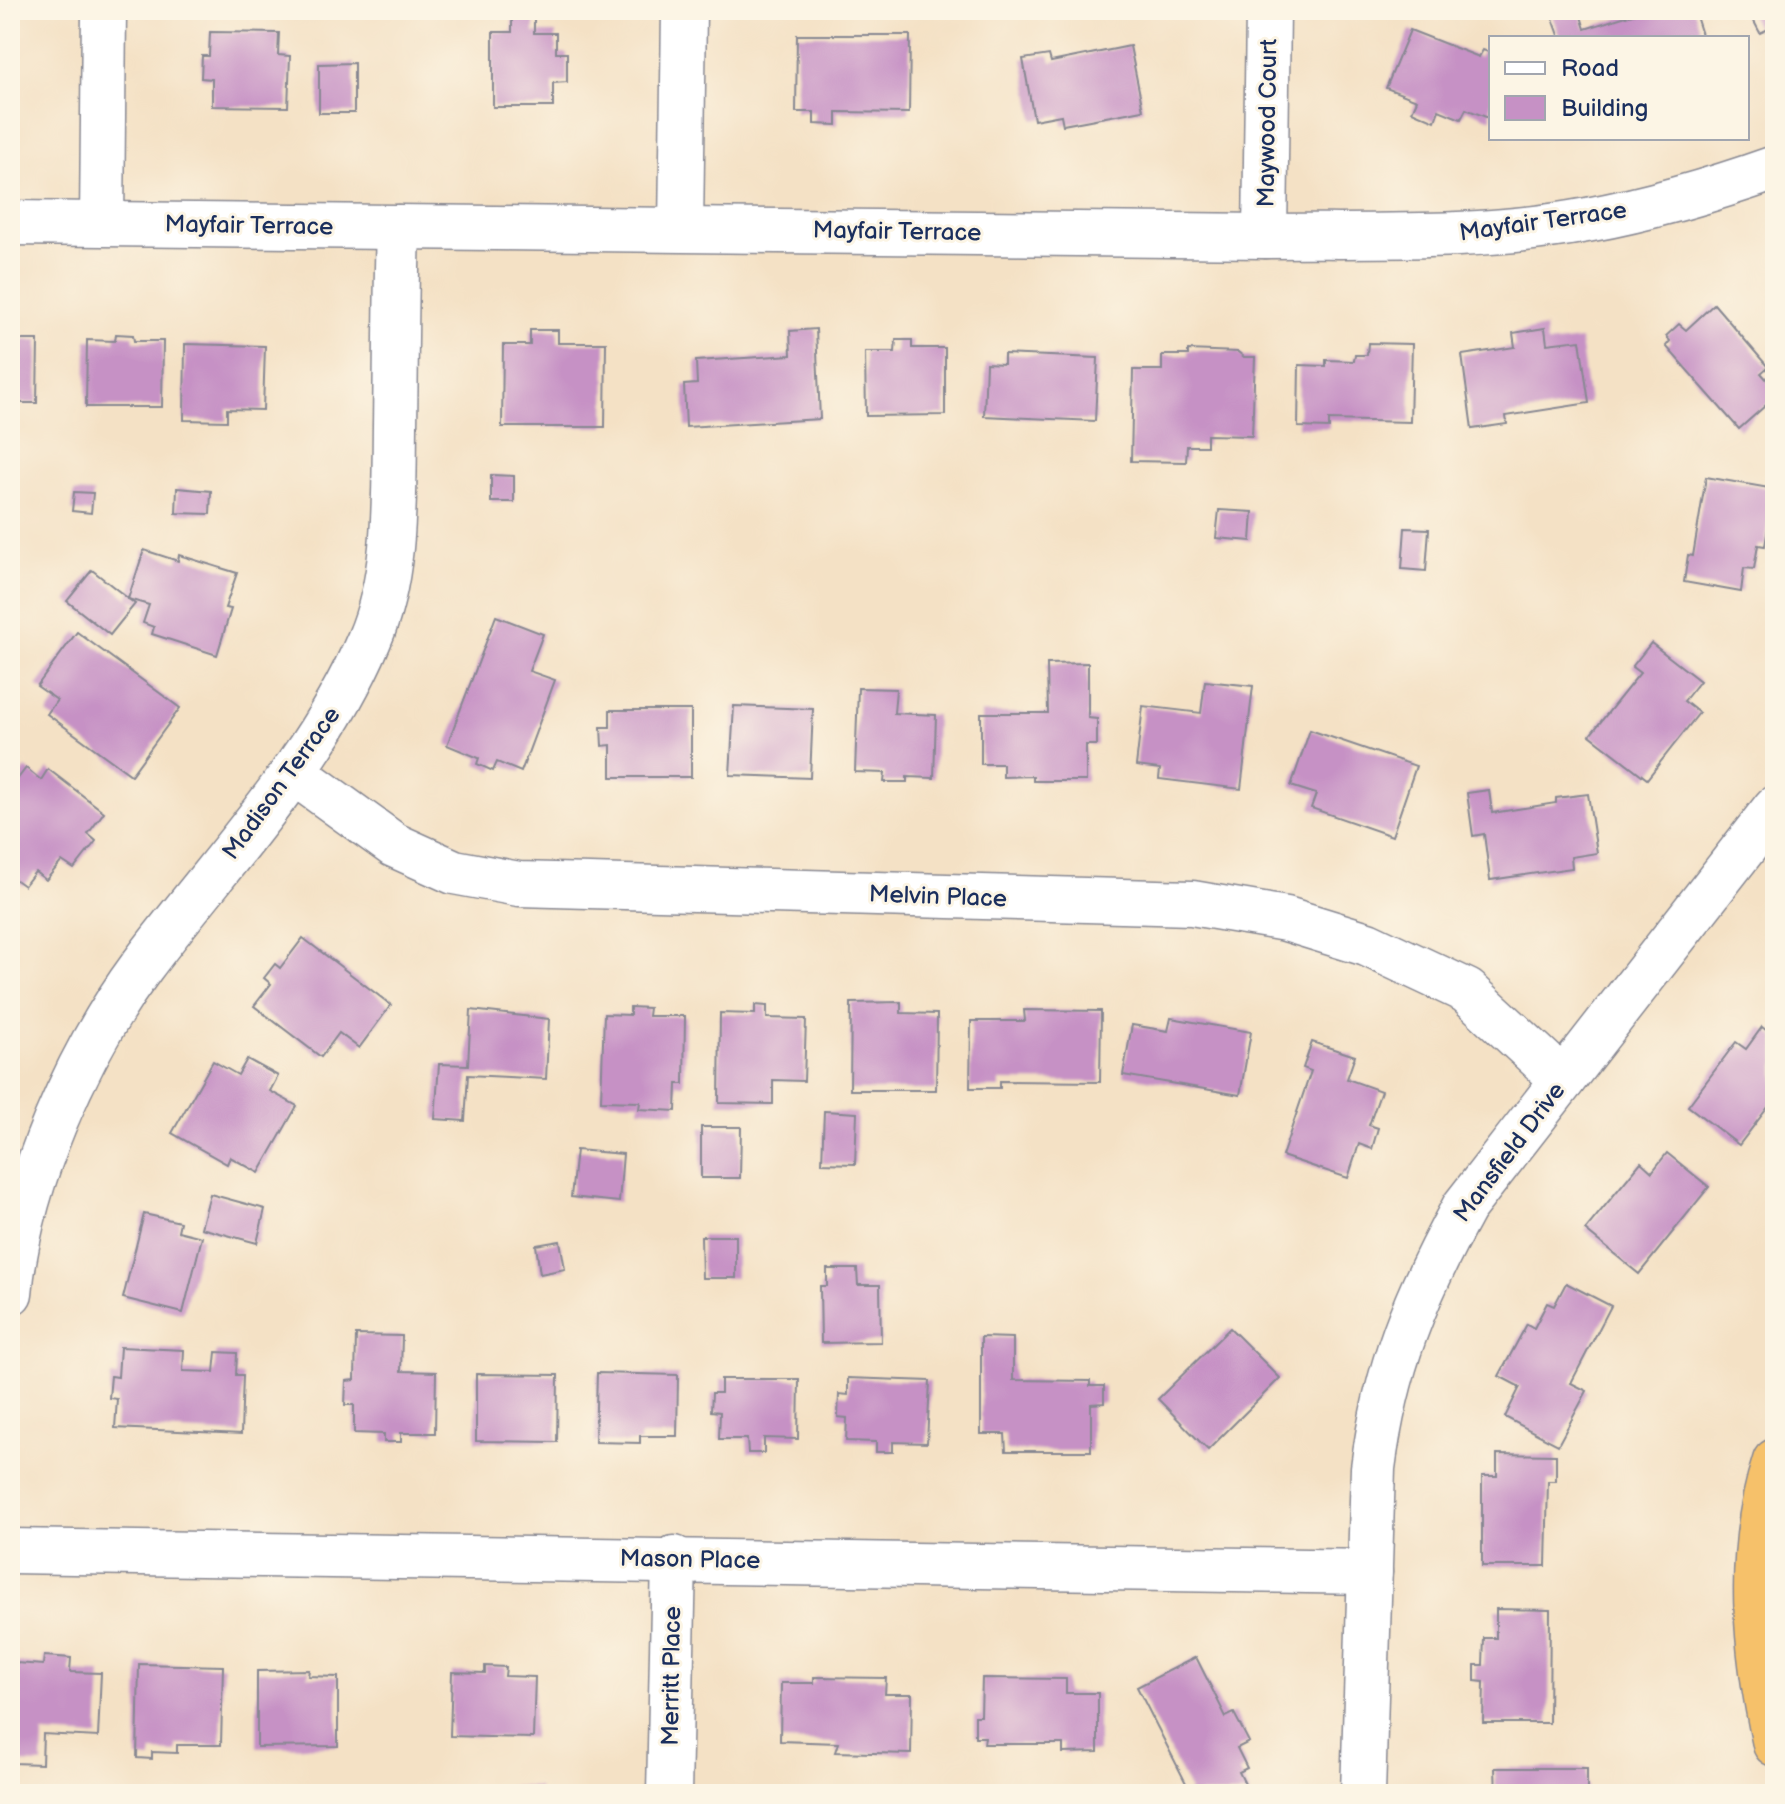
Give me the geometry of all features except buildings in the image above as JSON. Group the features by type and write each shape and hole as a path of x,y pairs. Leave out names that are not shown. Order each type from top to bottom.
{"highway":[{"path":"1775,1461 1757,1554 1763,1689 1775,1744"}],"street":[{"path":"102,223 104,10"},
{"path":"681,229 684,10"},
{"name":"Maywood Court","path":"1265,236 1268,10"},
{"name":"Mayfair Terrace","path":"10,223 1265,236 1465,234 1585,220 1702,194 1775,168"},
{"name":"Madison Terrace","path":"10,1293 28,1204 54,1128 91,1045 140,968 293,772 338,707 371,636 388,569 394,495 398,227"},
{"name":"Melvin Place","path":"293,772 394,845 454,872 519,884 1192,903 1286,919 1367,944 1467,991 1563,1080"},
{"name":"Mansfield Drive","path":"1363,1794 1373,1468 1379,1420 1399,1342 1425,1277 1464,1207 1775,808"},
{"name":"Mason Place","path":"10,1551 674,1558 1370,1572"},
{"name":"Merritt Place","path":"669,1794 674,1558"}]}
